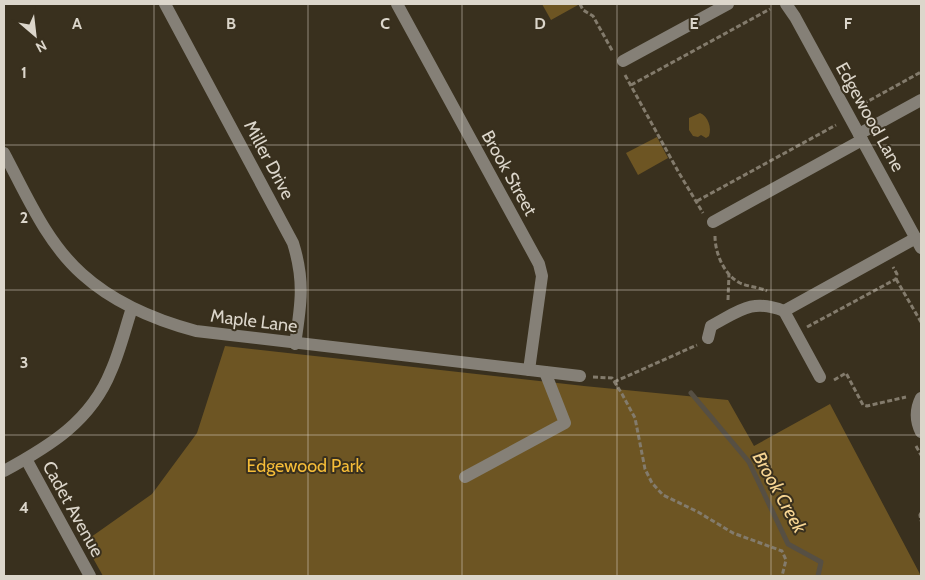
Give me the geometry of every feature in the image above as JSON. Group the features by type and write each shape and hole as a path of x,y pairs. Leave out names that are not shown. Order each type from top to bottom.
{"street":[{"name":"Miller Drive","path":"165,4 293,243 299,260 302,278 302,297 295,344"},
{"name":"Brook Street","path":"397,4 539,264 542,276 529,370"},
{"path":"620,63 728,4"},
{"name":"Edgewood Lane","path":"786,4 795,17 919,243"},
{"path":"711,224 921,100"},
{"name":"Maple Lane","path":"4,153 42,223 60,250 81,274 132,308 164,323 196,331 295,344 580,376"},
{"path":"784,311 886,254 919,243"},
{"path":"708,338 711,326 755,305 770,306 784,311 820,377"},
{"path":"4,470 48,446 68,431 86,412 101,392 111,371 132,308"},
{"path":"465,477 565,422 545,372"},
{"path":"916,397 918,406 916,416 921,432"},
{"name":"Cadet Avenue","path":"26,459 90,576"}],"path":[{"path":"580,4 584,10 593,16 679,173 711,224 717,253 729,274 741,283 770,293 784,311"},
{"path":"631,85 770,9"},
{"path":"863,104 921,72"},
{"path":"697,201 836,125"},
{"path":"886,254 897,274 896,279 921,322"},
{"path":"725,319 729,274"},
{"path":"796,333 896,279"},
{"path":"614,382 688,350 708,338"},
{"path":"820,377 822,382 830,378 832,381 846,373 863,405 867,406 916,397"},
{"path":"580,376 612,378 635,418 645,469 652,483 663,495 698,512 733,533 782,552 786,560 782,576"},
{"path":"921,513 921,521"}],"green space":[{"path":"542,4 577,4 578,5 551,20"},
{"path":"700,113 707,119 710,126 709,136 706,138 701,135 698,137 693,136 689,130 689,118"},
{"path":"657,137 668,158 638,175 626,153"},
{"name":"Edgewood Park","path":"225,346 728,400 754,446 830,404 921,576 103,576 84,542 152,494 197,433"}],"waterway":[{"name":"Brook Creek","path":"691,393 749,462 788,544 821,562 818,576"}]}
